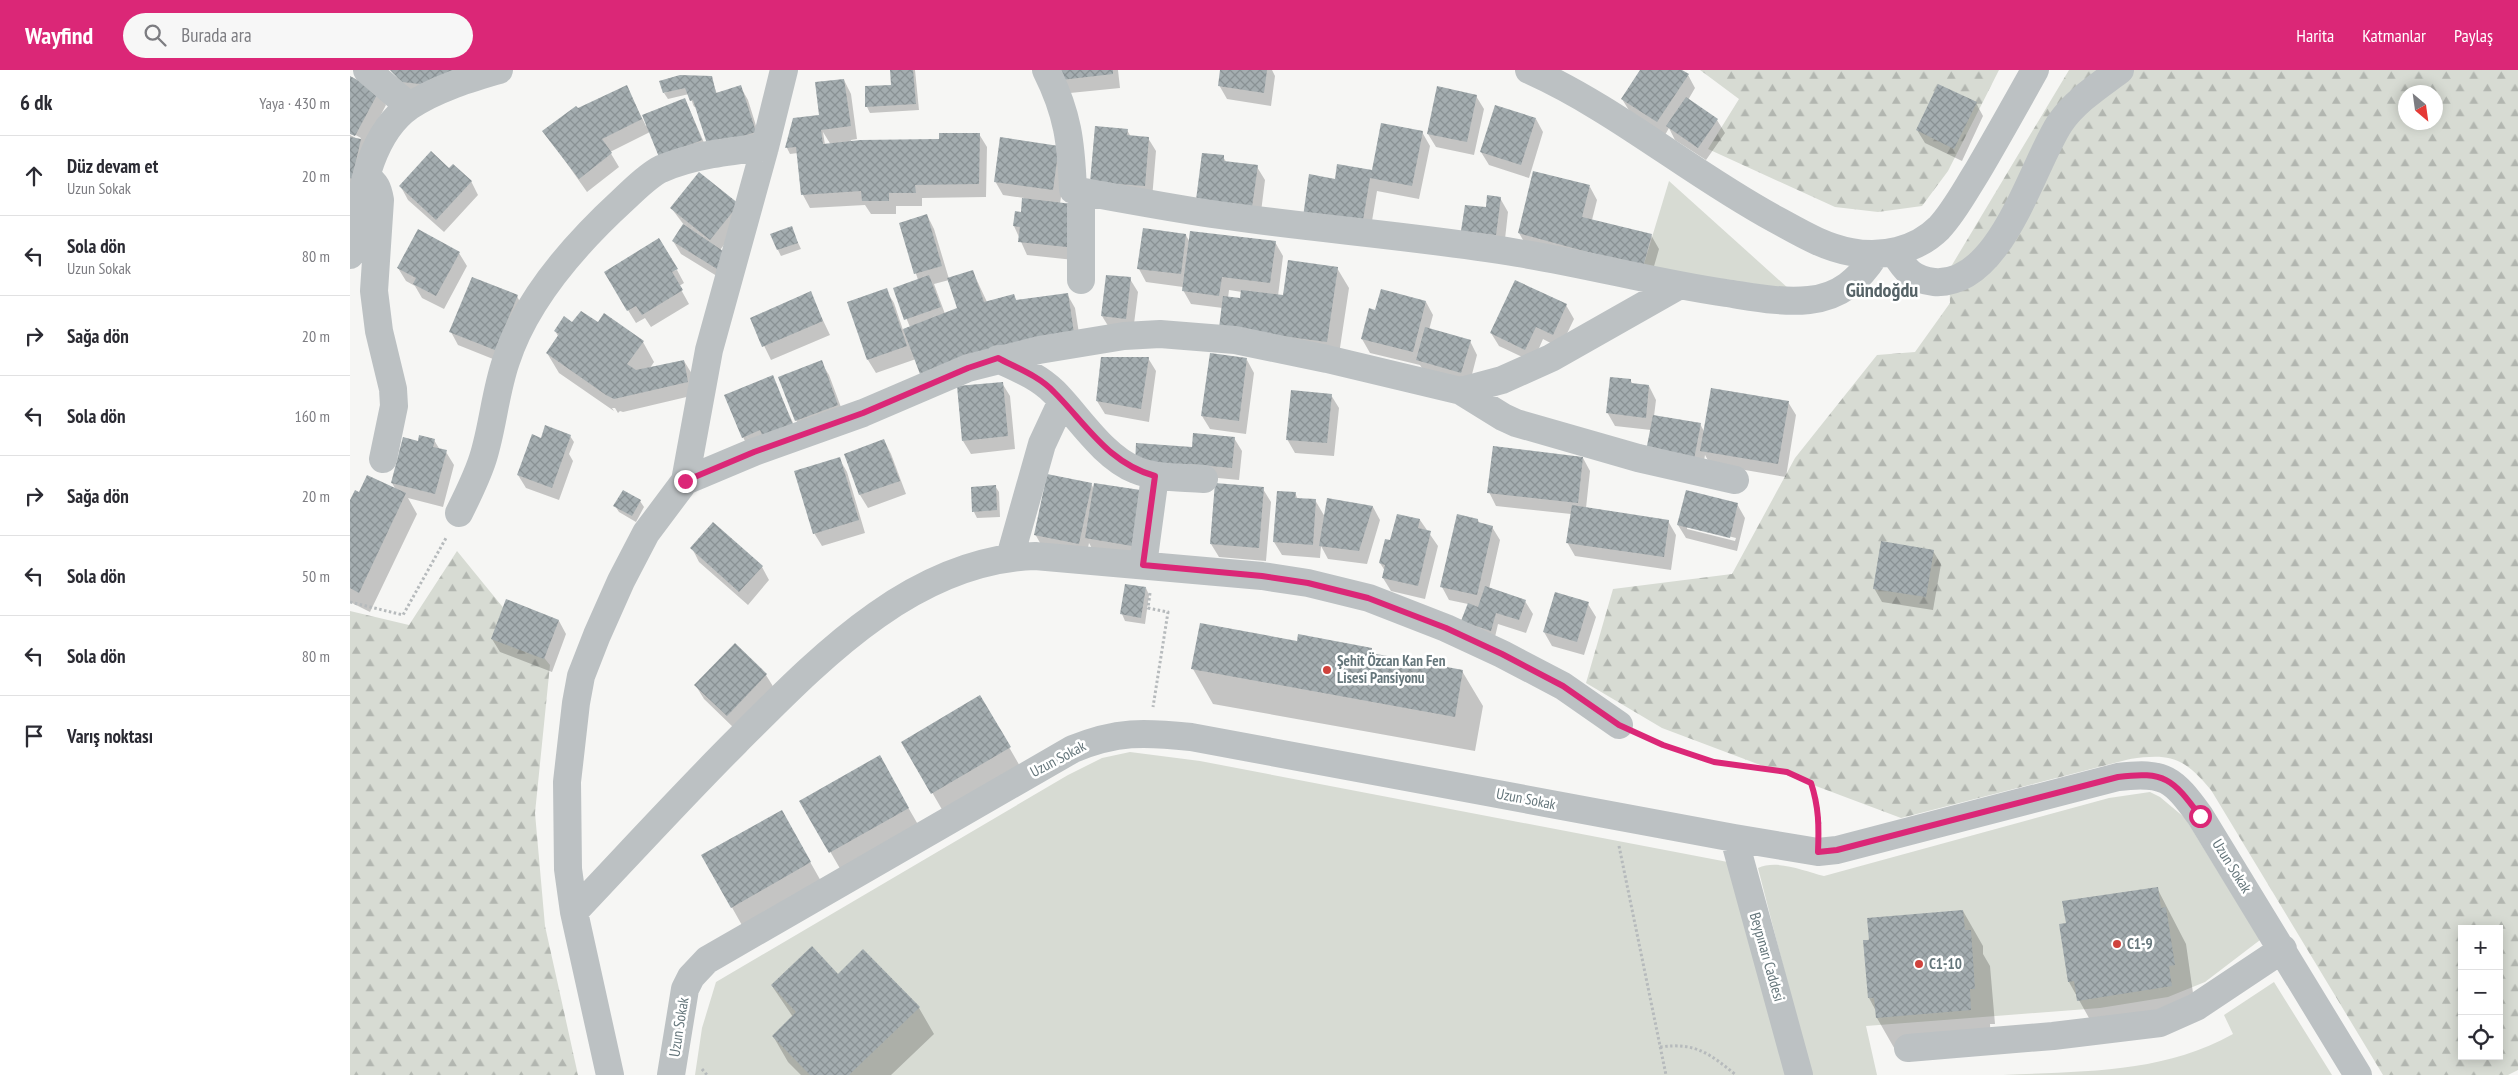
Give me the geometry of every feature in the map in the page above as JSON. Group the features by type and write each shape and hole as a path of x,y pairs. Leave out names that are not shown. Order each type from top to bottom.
{"street":[{"path":"367,70 409,106"},
{"path":"350,255 366,177 385,134 409,106 464,80 499,70"},
{"path":"610,1075 574,912 568,870 567,782 570,741 581,676 596,635 642,541 685,481 709,350 765,147 784,70"},
{"path":"1046,70 1063,108 1069,130 1073,190 1081,192 1213,214 1378,233 1519,253 1678,286 1790,300 1821,298 1851,284 1884,254"},
{"path":"1529,70 1614,117 1745,203 1818,242 1849,252 1884,254 1918,243 1938,229 1955,208 2035,70"},
{"path":"1884,254 1903,267 1914,278 1941,282 1961,278 1967,274 1978,265 2000,239 2022,201 2041,158 2061,122 2082,100 2120,70"},
{"path":"459,513 477,478 482,463 497,393 516,335 548,284 571,254 600,221 642,182 661,170 722,152 765,147"},
{"path":"366,177 374,182 380,200 374,290 379,331 393,389 394,406 383,459"},
{"path":"1081,192 1081,280"},
{"path":"1461,391 1502,380 1537,366 1593,336 1678,286"},
{"path":"685,481 754,452 863,413 968,368 998,358 1124,336 1160,334 1235,340 1461,391 1516,423 1628,456 1735,480"},
{"path":"998,358 1033,376 1053,391 1114,457 1135,470 1155,476 1204,478"},
{"path":"1010,557 1042,444 1062,401"},
{"path":"1143,565 1155,476"},
{"path":"574,912 716,762 798,679 842,642 876,616 929,584 974,565 1010,557 1035,556 1262,576 1308,583 1368,598 1446,628 1502,654 1563,686 1619,725"},
{"name":"Uzun Sokak","path":"671,1075 685,989 691,976 707,960 1072,748 1094,740 1120,734 1149,732 1201,738 1818,852 1855,846 2118,777 2142,774 2158,775 2184,794 2200,816 2283,949 2358,1075"},
{"name":"Beypınarı Caddesi","path":"1734,838 1799,1075"},
{"path":"1908,1048 2053,1036 2160,1022 2196,1007 2283,949"}],"path":[{"path":"350,602 403,615 459,513"},
{"path":"1148,608 1168,612 1149,732"},
{"path":"1619,725 1663,745 1714,762 1787,772 1811,783 1817,802 1820,822 1818,852"},
{"path":"1619,845 1666,1075"},
{"path":"1660,1047 1691,1046 1704,1050 1736,1075"}],"green space":[{"path":"1700,70 1999,70 1948,171 1922,206 1878,212 1835,207 1708,149 1739,99"},
{"path":"2069,70 2518,70 2518,1070 2508,1075 2383,1075 2211,790 2193,771 2176,760 2157,757 2130,759 1901,818 1662,728 1586,683 1613,589 1732,574 1795,458 1877,355 1915,352 1950,303 1949,270"},
{"path":"1669,181 1789,289 1643,267"},
{"path":"457,551 550,665 535,813 545,926 578,1075 350,1075 350,611 409,625"},
{"path":"1130,752 1200,761 1733,863 1787,1075 695,1075 702,1028 716,982 1068,775 1102,758"},
{"path":"2150,792 2160,797 2185,818 2260,940 2205,982 2168,997 2100,1008 1866,1026 1877,1075 1811,1075 1758,868 1782,865 1824,876 2109,798"},
{"path":"2274,982 2332,1075 2003,1075 2092,1071 2121,1068 2178,1057 2206,1047 2233,1034 2224,1015"}],"building":[{"path":"390,70 466,70 429,85 402,82"},
{"path":"890,70 913,70 916,104 865,107 865,86 891,85"},
{"path":"1060,70 1113,70 1113,74 1061,80"},
{"path":"1220,70 1267,70 1264,93 1218,86"},
{"path":"1640,70 1682,70 1689,74 1657,122 1621,99"},
{"path":"680,75 712,76 716,93 741,85 756,132 708,147 693,100 690,101 685,88 663,93 659,81"},
{"path":"350,76 379,91 355,136 350,134"},
{"path":"844,79 851,126 821,130 823,144 861,140 939,139 939,133 980,133 979,184 915,185 916,193 889,193 889,201 862,201 861,191 801,195 796,147 785,148 793,118 819,115 815,82"},
{"path":"1938,84 1977,102 1954,149 1916,130"},
{"path":"627,85 642,119 602,139 612,153 579,179 542,131 576,106 578,108"},
{"path":"1437,86 1477,95 1467,142 1427,134"},
{"path":"1686,97 1718,119 1698,148 1666,126"},
{"path":"685,98 702,140 659,157 642,115"},
{"path":"1495,105 1536,118 1521,165 1480,152"},
{"path":"1381,123 1423,131 1412,186 1370,178 1362,226 1303,217 1309,174 1335,179 1337,164 1372,170"},
{"path":"1095,126 1128,129 1127,135 1149,137 1145,186 1090,182"},
{"path":"350,137 361,139 352,179 350,178"},
{"path":"1000,137 1059,146 1053,190 994,182"},
{"path":"431,151 449,168 453,164 472,181 436,220 399,186"},
{"path":"1202,153 1224,155 1224,161 1258,165 1252,207 1196,200"},
{"path":"1533,171 1590,185 1582,217 1652,234 1643,267 1518,233"},
{"path":"699,172 739,204 710,240 670,208"},
{"path":"1487,195 1501,197 1496,235 1461,231 1465,205 1486,207"},
{"path":"1022,198 1072,204 1067,247 1018,242 1020,227 1013,226 1015,211 1021,212"},
{"path":"927,214 942,266 914,274 899,223"},
{"path":"683,224 723,251 717,269 672,241"},
{"path":"792,226 798,243 777,250 770,234"},
{"path":"1143,228 1186,234 1181,274 1137,269"},
{"path":"418,229 460,252 436,296 413,284 416,278 397,268"},
{"path":"1190,231 1276,241 1270,283 1222,277 1219,296 1182,291"},
{"path":"659,238 678,269 672,272 683,290 642,315 636,306 627,311 604,272"},
{"path":"1288,260 1338,267 1327,342 1219,328 1223,296 1240,298 1241,290 1283,295"},
{"path":"973,270 984,302 1014,294 1016,300 1068,293 1074,333 920,374 903,329 957,308 947,278"},
{"path":"929,275 941,307 904,320 893,288"},
{"path":"1106,275 1131,277 1126,319 1101,316"},
{"path":"472,277 518,295 495,350 449,332"},
{"path":"1515,280 1567,304 1553,335 1536,327 1525,350 1490,333"},
{"path":"887,288 907,346 867,360 847,302"},
{"path":"1381,289 1426,301 1413,352 1361,339 1369,308 1375,310"},
{"path":"811,291 823,321 762,347 750,318"},
{"path":"581,311 598,322 604,313 644,341 627,364 636,370 684,360 688,382 614,399 606,395 546,353 559,334 554,331 564,316 572,322"},
{"path":"1425,327 1471,340 1461,373 1416,360"},
{"path":"1210,353 1247,358 1239,421 1201,416"},
{"path":"1101,357 1149,357 1141,409 1096,401"},
{"path":"822,360 838,405 795,421 778,377"},
{"path":"773,375 793,425 763,437 760,430 742,438 724,395"},
{"path":"1610,377 1631,379 1631,383 1649,385 1646,418 1606,413"},
{"path":"1003,382 1008,436 962,441 957,386"},
{"path":"1711,388 1789,401 1778,464 1700,451"},
{"path":"1291,390 1332,394 1327,443 1286,440"},
{"path":"1653,415 1701,423 1694,459 1646,451"},
{"path":"545,425 571,435 552,488 517,475 532,434 541,438"},
{"path":"1193,433 1235,437 1232,468 1190,464 1190,469 1135,465 1136,443 1192,447"},
{"path":"419,435 435,439 433,447 447,450 435,494 391,483 403,437 418,441"},
{"path":"884,439 900,481 859,495 844,454"},
{"path":"1493,446 1583,457 1578,503 1487,493"},
{"path":"840,457 859,520 813,534 794,471"},
{"path":"1047,474 1092,483 1079,544 1034,535"},
{"path":"367,475 406,493 359,593 350,588 350,500 355,490 359,492"},
{"path":"1094,483 1147,491 1138,547 1085,538"},
{"path":"1215,483 1264,487 1259,548 1210,544"},
{"path":"996,485 997,510 972,512 971,487"},
{"path":"623,490 641,500 632,516 613,506"},
{"path":"1686,490 1738,503 1730,538 1677,525"},
{"path":"1277,491 1296,492 1295,498 1316,499 1313,545 1273,542"},
{"path":"1327,498 1373,506 1359,551 1319,546"},
{"path":"1572,505 1669,520 1664,557 1566,543"},
{"path":"1397,514 1420,519 1418,528 1431,531 1418,586 1382,578 1385,565 1379,563 1385,539 1390,540"},
{"path":"1457,514 1478,519 1478,522 1493,526 1477,595 1440,587"},
{"path":"713,522 763,566 739,592 690,548"},
{"path":"1881,541 1934,550 1926,597 1873,589"},
{"path":"1125,584 1146,587 1141,618 1120,614"},
{"path":"1485,586 1526,600 1519,620 1496,613 1491,631 1461,621 1468,603 1478,607"},
{"path":"1555,592 1589,602 1577,642 1543,632"},
{"path":"506,599 559,620 544,659 491,639"},
{"name":"Şehit Özcan Kan Fen Lisesi Pansiyonu","path":"1200,623 1297,641 1298,634 1372,648 1371,653 1463,670 1455,717 1191,669"},
{"path":"735,643 767,674 727,716 694,685"},
{"path":"980,695 1011,747 931,794 901,742"},
{"path":"880,755 909,808 829,853 799,801"},
{"path":"782,810 811,862 731,908 701,855"},
{"name":"C1-9","path":"2158,887 2161,908 2166,907 2175,965 2169,966 2172,986 2077,1001 2074,981 2068,982 2059,924 2066,923 2062,901"},
{"name":"C1-10","path":"1963,910 1965,930 1971,930 1975,989 1970,989 1971,1010 1876,1018 1874,998 1868,998 1863,940 1869,940 1867,918"},
{"path":"812,946 838,974 863,949 920,1007 849,1075 810,1075 772,1036 796,1012 771,985"}],"place":[{"name":"Şehit Özcan Kan Fen Lisesi Pansiyonu","path":"1327,670"},
{"name":"C1-9","path":"2117,944"},
{"name":"C1-10","path":"1919,964"}],"district":[{"name":"Gündoğdu","path":"1882,290"}],"route":[{"path":"685,481 754,452 863,413 923,386 998,358 1033,376 1053,391 1071,413 1114,457 1135,470 1155,476 1143,565 1262,576 1308,583 1368,598 1446,628 1502,654 1563,686 1619,725 1663,745 1714,762 1787,772 1811,783 1817,802 1820,822 1818,852 1837,850 2118,777 2142,774 2158,775 2171,783 2184,794 2200,816"}]}
